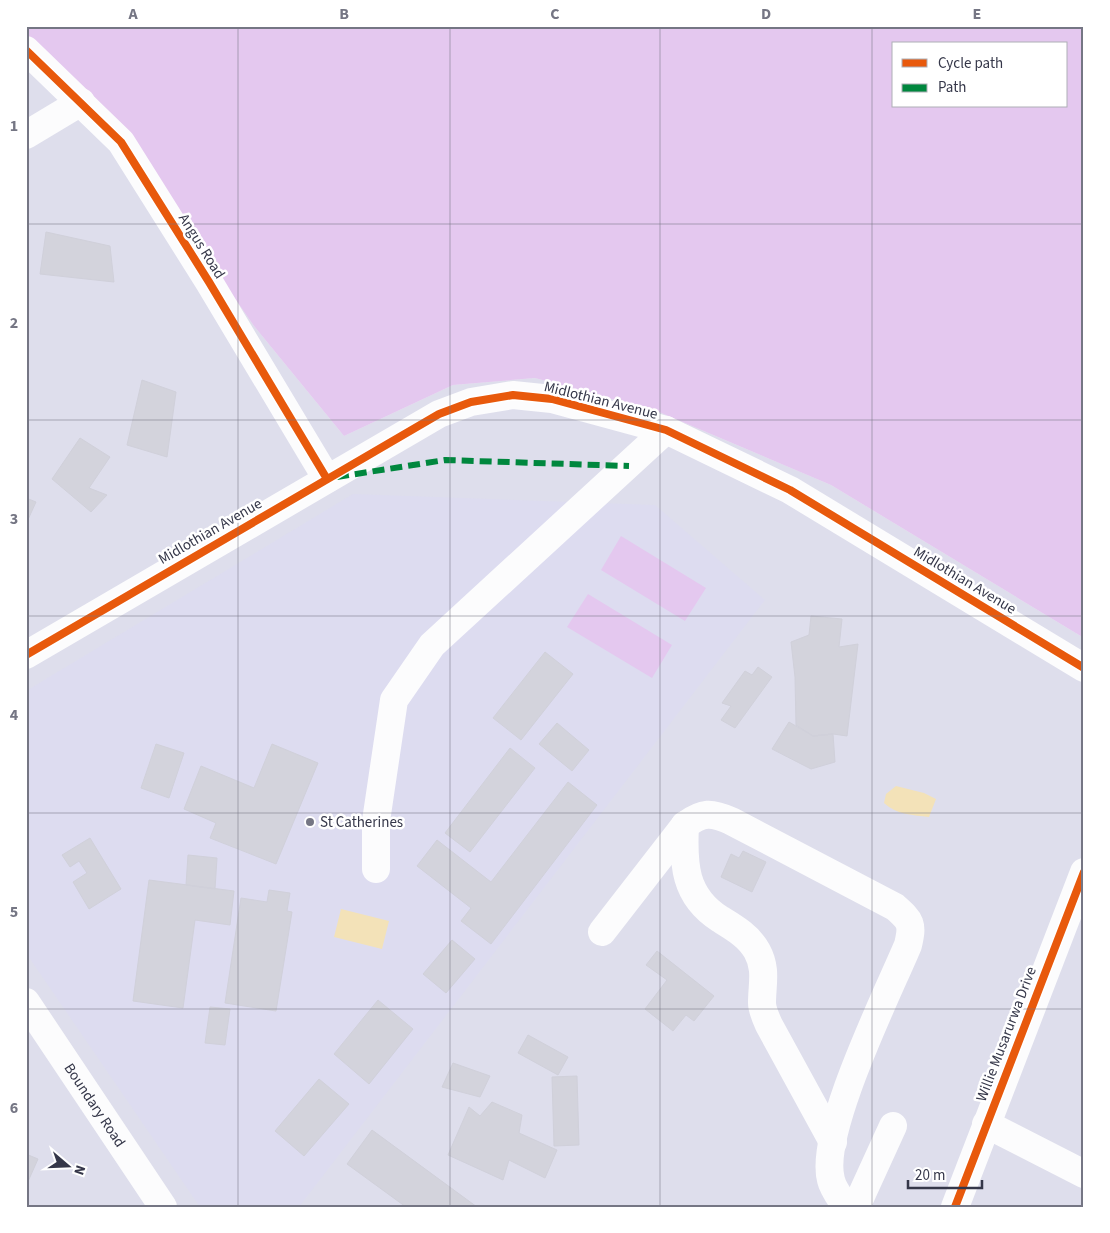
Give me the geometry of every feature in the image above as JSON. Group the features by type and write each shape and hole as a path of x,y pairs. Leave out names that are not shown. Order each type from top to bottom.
{"street":[{"name":"Angus Road","path":"26,50 121,142 209,282 327,479"},
{"path":"26,135 81,102"},
{"name":"Midlothian Avenue","path":"26,655 439,414 471,402 513,395 552,399 666,430 790,490 1084,668"},
{"path":"376,868 376,821 394,700 432,645 666,430"},
{"path":"602,932 685,825 701,815 718,815 895,908 910,922 912,929 908,944 854,1070 836,1125 830,1161 831,1180 846,1207"},
{"path":"685,825 683,854 687,875 694,895 708,912 739,931 757,950 764,970 762,1005 769,1025 833,1142"},
{"name":"Willie Musarurwa Drive","path":"955,1207 1084,872"},
{"name":"Boundary Road","path":"26,1002 163,1207"},
{"path":"986,1124 1084,1174"},
{"path":"856,1207 893,1126"}],"shaded area":[{"path":"26,26 1084,26 1084,638 831,485 659,412 535,378 453,385 344,436 254,326 125,140 26,39"},
{"path":"26,39 125,140 254,326 344,436 453,385 535,378 659,412 831,485 1084,638 1084,1207 26,1207"},
{"name":"St Catherines","path":"353,494 655,505 765,600 299,1207 200,1207 26,953 26,691"},
{"path":"621,536 706,588 685,621 601,570"},
{"path":"588,594 672,645 652,678 567,627"},
{"path":"896,786 924,793 936,799 929,817 900,812 884,803 886,794"},
{"path":"341,909 389,921 382,949 334,937"}],"building":[{"path":"46,232 110,246 114,282 40,274"},
{"path":"142,380 176,392 167,457 127,445"},
{"path":"80,438 110,457 89,488 107,495 91,512 52,479"},
{"path":"26,498 36,502 26,524"},
{"path":"811,616 842,619 839,647 858,644 847,736 833,734 813,736 796,725 795,677 791,642 809,635"},
{"path":"545,652 573,674 521,740 493,718"},
{"path":"758,667 772,677 735,728 721,720 731,706 722,703 745,671 752,675"},
{"path":"789,722 813,736 833,734 835,762 811,769 772,749"},
{"path":"557,723 589,750 572,771 539,744"},
{"path":"156,744 184,753 169,798 141,788"},
{"path":"272,744 318,763 276,864 210,838 216,823 184,809 201,766 254,788"},
{"path":"510,748 535,768 470,852 445,833"},
{"path":"568,782 597,805 491,944 461,921 471,908 417,866 437,840 491,882"},
{"path":"90,838 121,889 89,909 73,882 87,873 79,861 70,867 62,855"},
{"path":"743,851 766,862 752,892 721,877 731,854 739,858"},
{"path":"188,855 217,858 215,889 186,885"},
{"path":"149,880 234,891 230,925 195,920 183,1008 133,1001"},
{"path":"269,890 290,893 287,911 292,912 276,1011 225,1003 241,898 267,902"},
{"path":"452,940 475,959 446,993 423,974"},
{"path":"657,951 714,996 694,1021 686,1015 673,1031 645,1009 667,980 646,965"},
{"path":"378,1000 413,1029 369,1084 334,1054"},
{"path":"210,1007 230,1009 225,1045 205,1043"},
{"path":"528,1035 568,1057 558,1075 518,1053"},
{"path":"453,1063 490,1076 480,1097 442,1087"},
{"path":"577,1076 579,1145 554,1146 552,1077"},
{"path":"319,1079 349,1104 304,1156 275,1131"},
{"path":"492,1102 522,1115 519,1133 557,1150 545,1178 509,1160 503,1180 448,1155 469,1107 480,1116"},
{"path":"372,1130 477,1207 406,1207 347,1164"},
{"path":"26,1154 38,1159 26,1186"}],"marked path":[{"path":"337,477 445,460 629,466"}],"cycle path":[{"path":"26,50 121,142 209,282 327,479"},
{"path":"26,655 439,414 471,402 513,395 552,399 666,430 790,490 1084,668"},
{"path":"955,1207 1084,872"}],"place":[{"name":"St Catherines","path":"310,822"}]}
